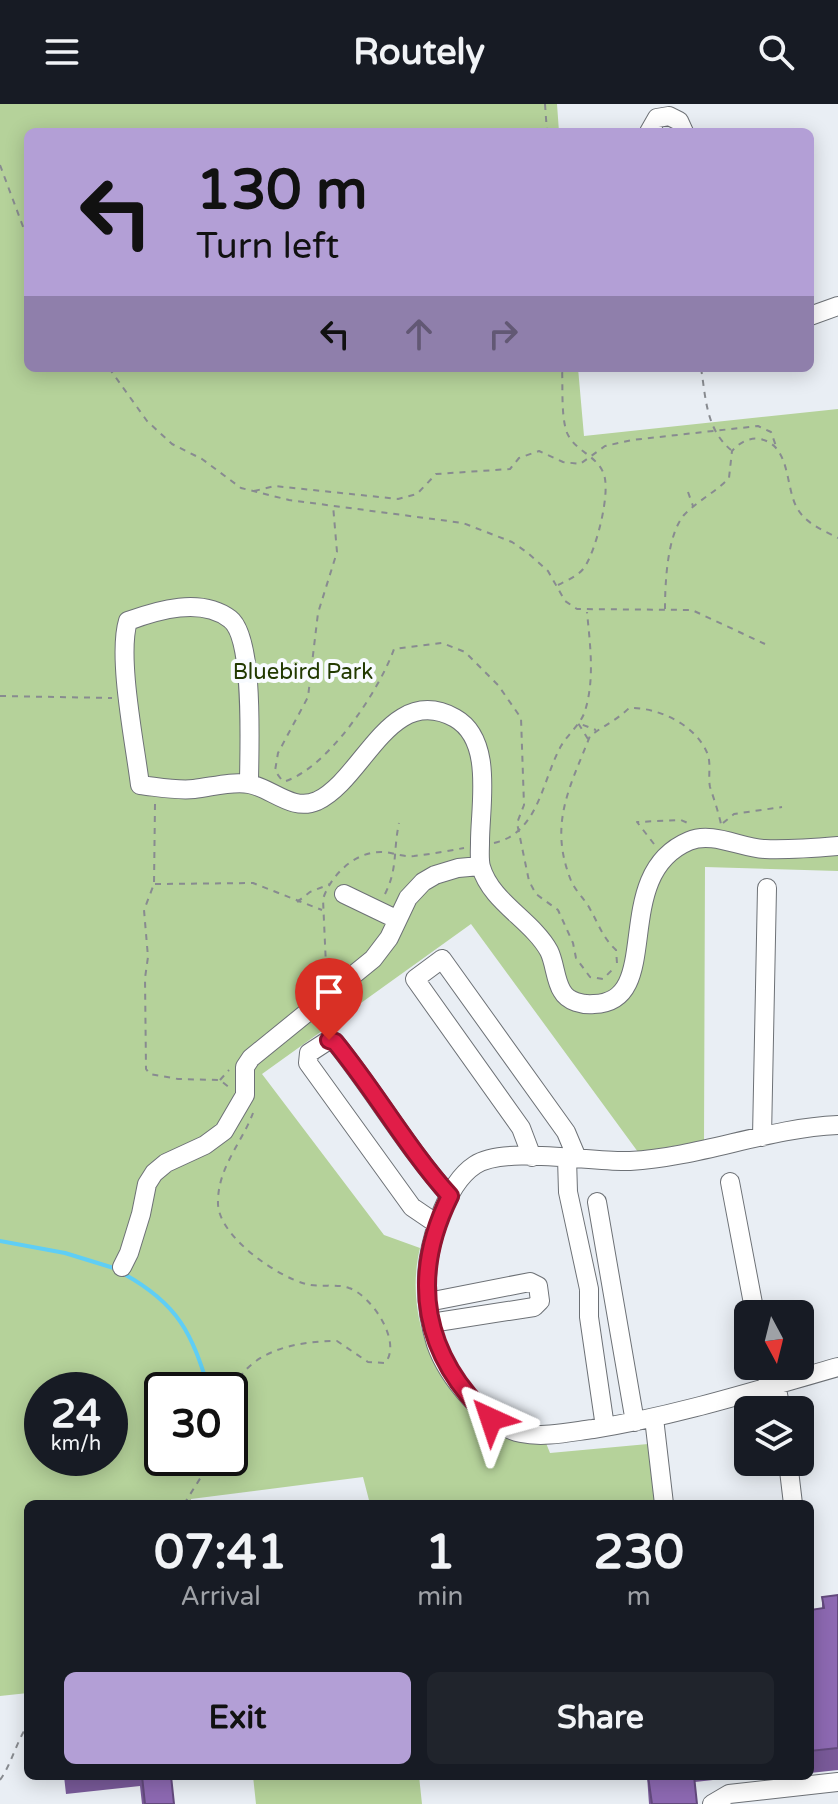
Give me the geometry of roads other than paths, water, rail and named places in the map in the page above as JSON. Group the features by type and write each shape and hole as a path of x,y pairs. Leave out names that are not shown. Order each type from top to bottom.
{"street":[{"path":"651,128 657,118 669,116 679,121 682,128"},
{"path":"814,315 838,306"},
{"path":"249,784 247,672 241,636 232,620 195,607 151,612 128,621 124,634 140,785 192,789 249,784 284,800 303,804 317,801 350,772 391,725 420,711 436,711 466,726 477,743 481,786 480,866 492,888 548,950 562,991 579,1003 594,1004 617,998 628,988 635,967 642,903 648,882 667,855 690,840 711,837 761,849 838,846"},
{"path":"122,1267 137,1227 147,1184 154,1173 180,1155 219,1137 245,1095 245,1067 251,1058 373,959 389,938 408,898 423,882 458,868 480,866"},
{"path":"338,888 396,919"},
{"path":"762,1137 767,888"},
{"path":"532,1157 521,1128 415,979 442,959 566,1132 572,1158 568,1192 589,1289 589,1317 605,1427"},
{"path":"437,1224 412,1207 308,1063 309,1053 329,1040 335,1042 450,1196"},
{"path":"838,1125 629,1161 502,1157 477,1163 468,1170 450,1196 437,1224 429,1255 428,1302 437,1346 447,1366 481,1410 504,1428 536,1435 654,1418 838,1367"},
{"path":"730,1182 752,1300"},
{"path":"597,1202 635,1422"},
{"path":"428,1302 530,1282 538,1286 540,1301 534,1307 431,1323"},
{"path":"770,1380 776,1396"},
{"path":"654,1418 664,1500"},
{"path":"790,1476 793,1500"},
{"path":"712,1804 729,1794 838,1782"}],"waterway":[{"path":"0,1241 65,1253 117,1269"},
{"path":"124,1274 170,1309 189,1336 203,1372"}],"park label":[{"name":"Bluebird Park","path":"303,671"}]}
